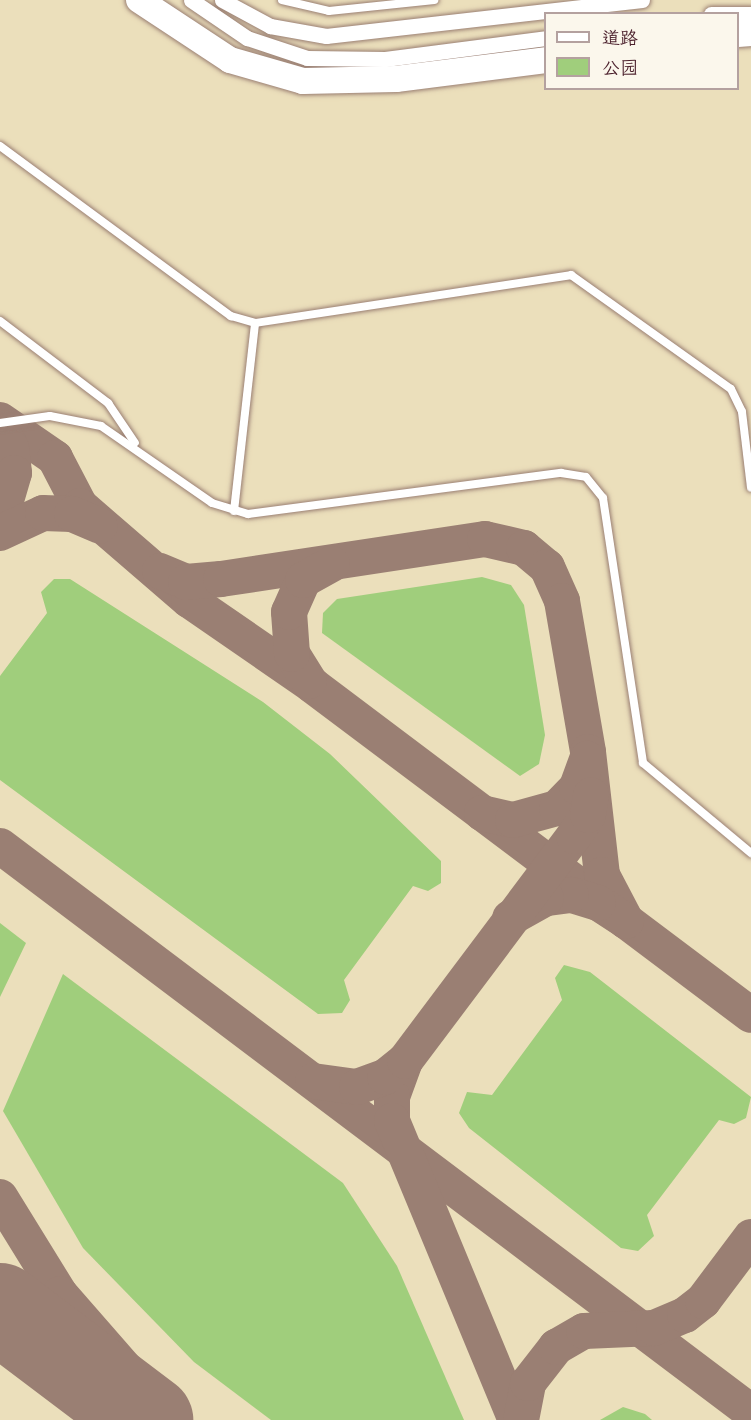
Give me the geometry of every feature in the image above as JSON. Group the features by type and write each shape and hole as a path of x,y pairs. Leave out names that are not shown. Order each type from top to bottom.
{"highway":[{"path":"139,0 230,60 303,81 396,79 544,60"}],"street":[{"path":"162,0 228,48 291,71 344,75 544,49"},
{"path":"191,0 247,38 307,58 384,59 544,38"},
{"path":"222,0 270,26 326,36 642,0"}],"lane":[{"path":"282,0 329,11 434,0"},
{"path":"0,146 231,316 255,324 571,275 731,389 742,412 751,487"},
{"path":"0,321 108,404 138,447"},
{"path":"234,511 255,324"},
{"path":"0,423 50,416 85,421 138,447 200,496 234,511 293,512 561,473 594,482 605,509 643,763 751,853"}],"green space":[{"path":"482,577 511,585 524,605 545,735 539,764 520,776 322,633 323,613 337,599"},
{"path":"54,579 70,579 263,702 330,754 441,861 441,883 428,891 413,886 344,980 350,1000 342,1013 318,1014 0,780 0,676 47,613 41,592"},
{"path":"0,923 26,943 0,997"},
{"path":"564,965 590,972 751,1097 746,1118 734,1124 719,1120 647,1215 654,1236 638,1251 621,1248 469,1128 459,1113 467,1092 492,1095 562,1000 555,978"},
{"path":"63,974 343,1183 397,1266 464,1420 271,1420 194,1362 83,1248 3,1111"},
{"path":"623,1407 645,1414 652,1420 600,1420"}],"taxiway":[{"path":"0,420 55,458 80,506 189,600 312,685 751,1015"},
{"path":"0,427 11,448 14,473 0,521"},
{"path":"0,533 43,513 72,514 100,526"},
{"path":"160,571 186,582 221,579 485,539 524,548 547,567 562,601 588,752 602,875 626,921 598,903 571,895 546,898 510,918"},
{"path":"309,681 292,654 289,612 303,580 332,564"},
{"path":"482,813 513,820 557,808 577,787 587,759"},
{"path":"313,1081 357,1087 385,1077 405,1061 574,836 588,815 591,795"},
{"path":"0,846 751,1412"},
{"path":"405,1061 392,1096 392,1121 516,1420"},
{"path":"0,1197 60,1294 170,1420"},
{"path":"521,1420 528,1383 556,1347 584,1331 654,1328 685,1315 703,1301 751,1237"},
{"path":"108,1362 124,1401 123,1420"}],"runway":[{"path":"0,1308 148,1420"}]}
